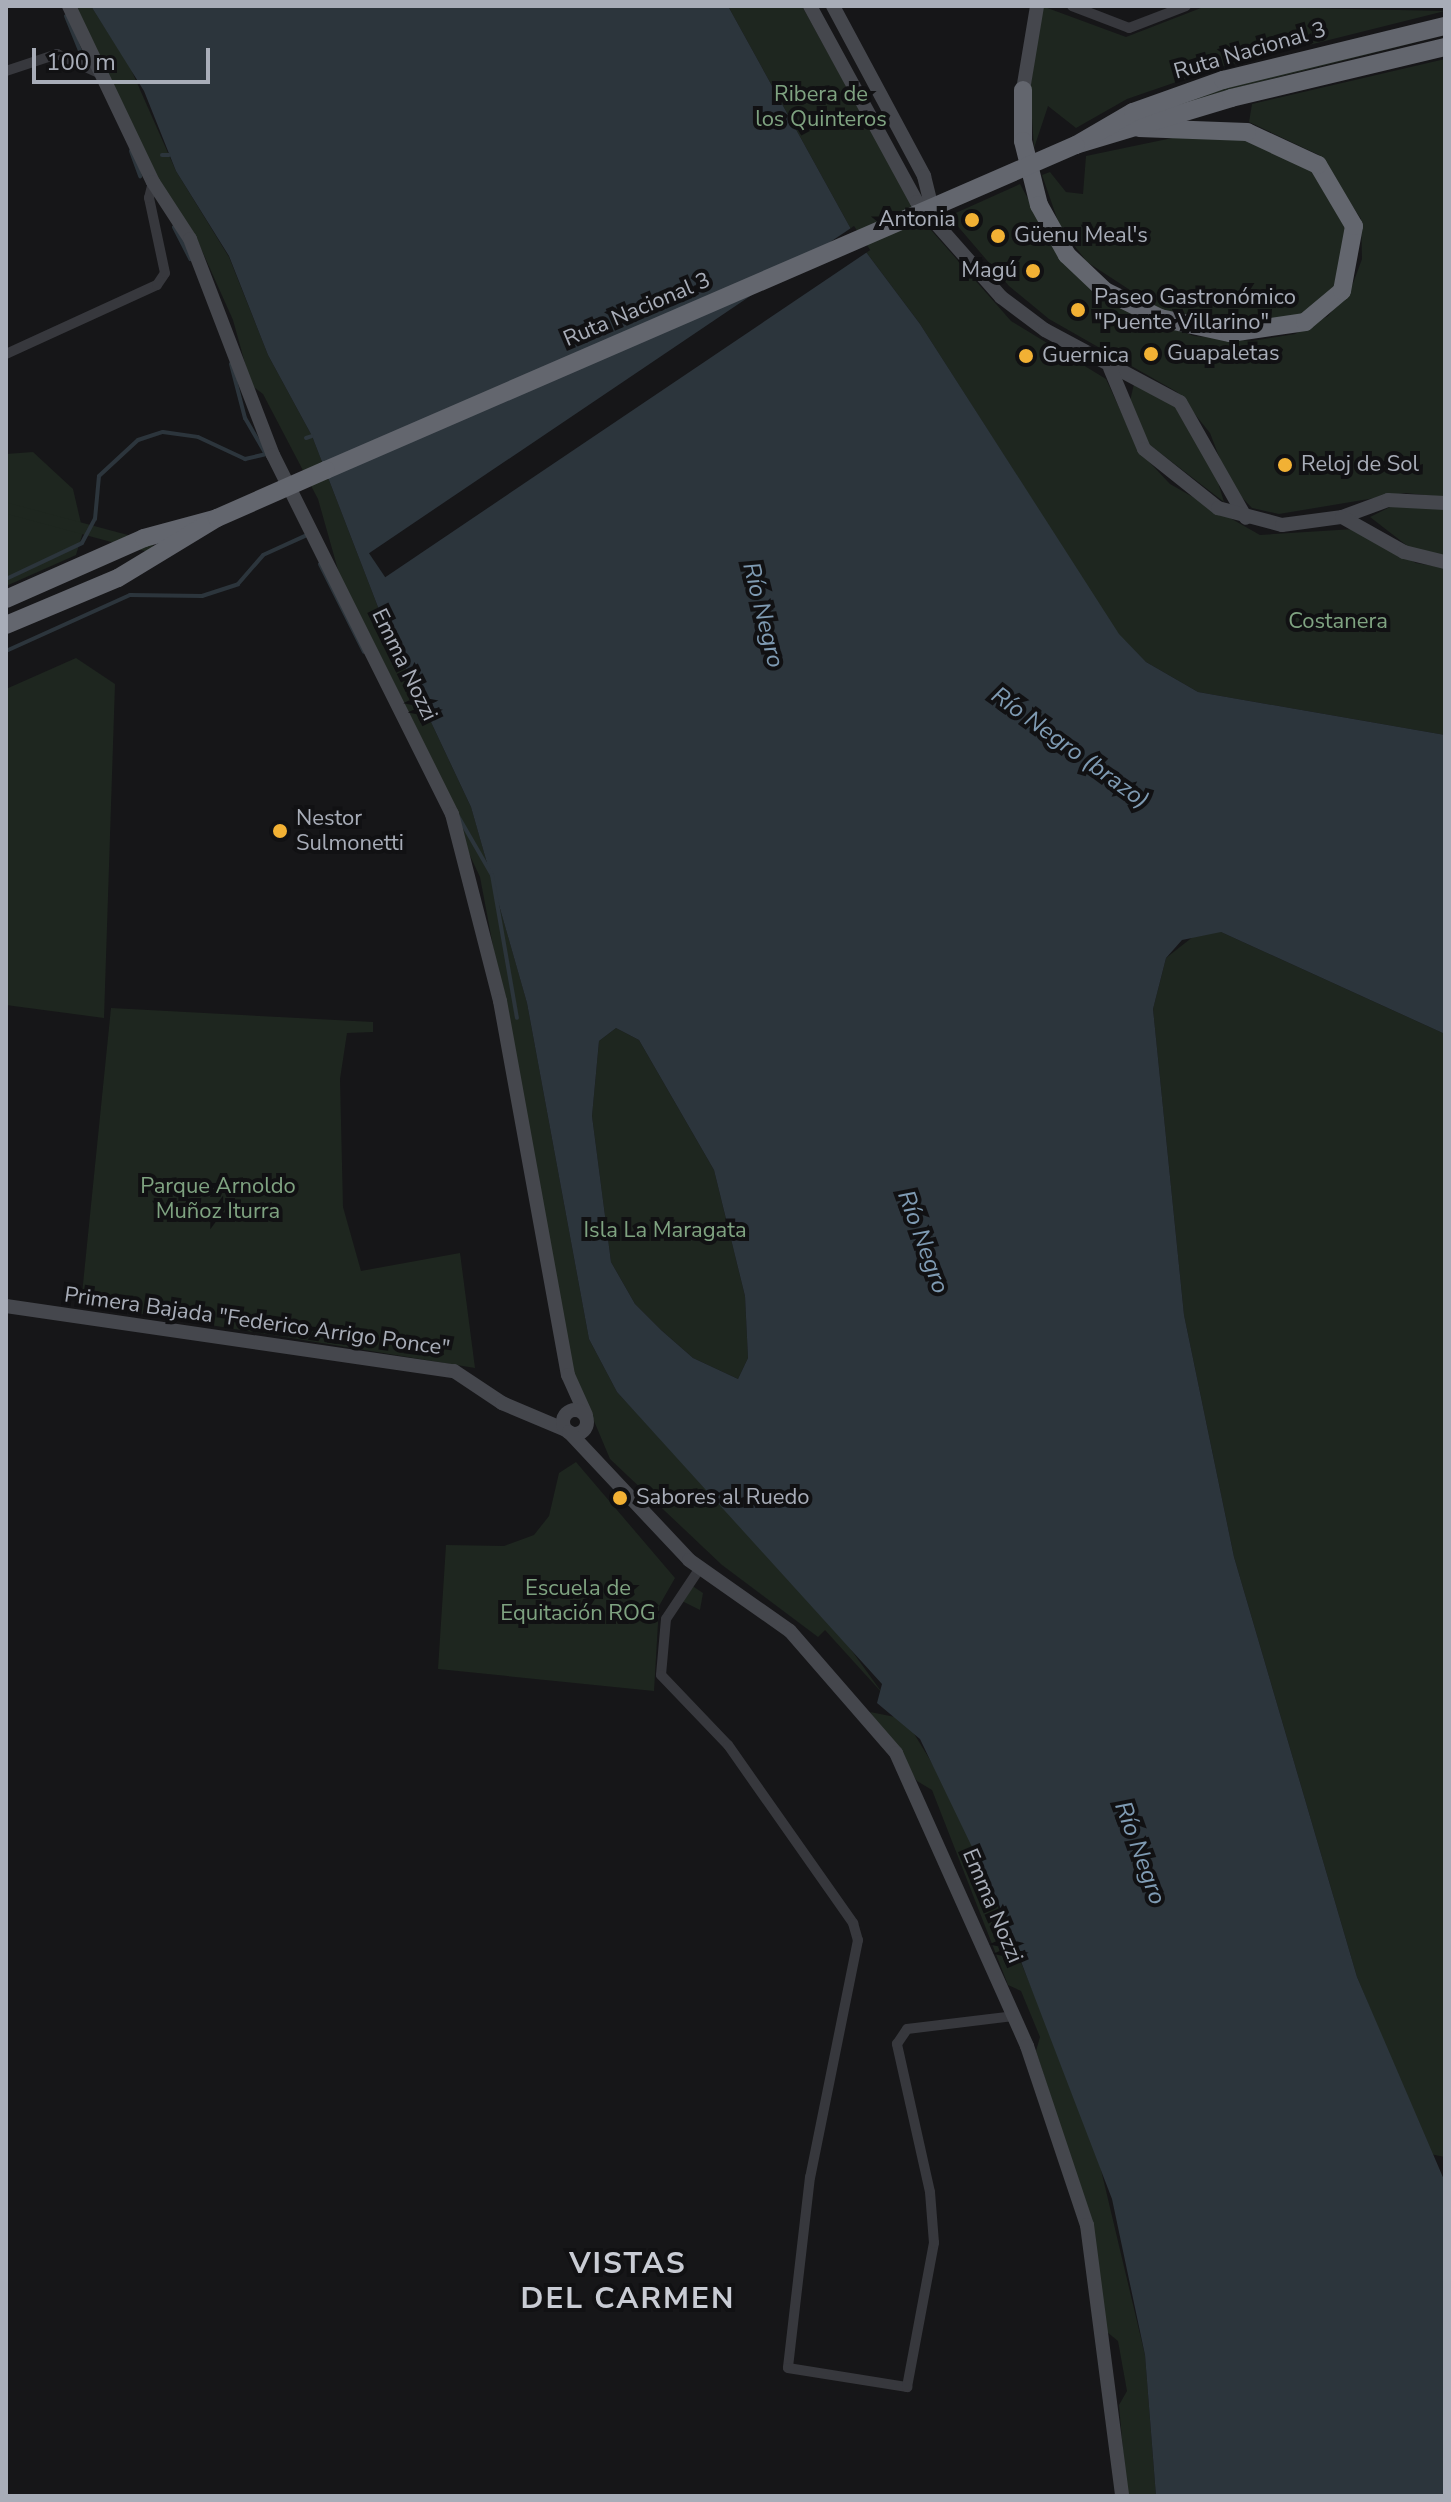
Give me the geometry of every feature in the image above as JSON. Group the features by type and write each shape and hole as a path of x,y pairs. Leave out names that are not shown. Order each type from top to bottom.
{"highway":[{"name":"Ruta Nacional 3","path":"217,518 1076,145 1133,112 1223,80 1445,26"},
{"name":"Ruta Nacional 3","path":"1076,145 1445,47"},
{"path":"1023,90 1023,141 1039,205 1067,255 1105,291 1160,318 1230,333 1305,322 1342,291 1354,226 1318,165 1247,132 1139,128"},
{"path":"6,599 154,534 217,518"},
{"path":"6,625 118,578 217,518"}],"street":[{"name":"Emma Nozzi","path":"69,6 153,182 190,239 273,455 452,814 500,1001 573,1386 587,1417 596,1454"},
{"path":"810,6 917,202 934,216 1001,297 1110,368 1137,373 1180,402 1246,518"},
{"path":"833,6 924,176 934,216"},
{"path":"1023,90 1037,6"},
{"path":"1072,6 1129,28 1186,6"},
{"path":"6,71 57,54 103,75"},
{"path":"6,354 157,285 165,273 149,198 153,182"},
{"path":"1110,368 1133,428 1158,466 1218,508 1246,518 1282,525 1342,517 1388,500 1445,503"},
{"path":"1342,517 1404,552 1445,562"},
{"name":"Primera Bajada \"Federico Arrigo Ponce\"","path":"6,1306 454,1371 568,1431"},
{"name":"Emma Nozzi","path":"573,1386 567,1413 568,1431 596,1454 656,1528 700,1568 790,1631 896,1753 1015,2016 1087,2225 1122,2496"},
{"path":"539,1417 567,1413 587,1417 581,1433 568,1431"},
{"path":"700,1568 666,1619 661,1675 728,1745 853,1923 858,1940 810,2177 788,2368 907,2387 934,2243 930,2192 897,2044 907,2029 1015,2016"}],"green space":[{"path":"75,6 91,6 130,67 176,171 229,257 268,355 312,436 383,620 471,807 527,1003 589,1339 617,1392 834,1626 883,1694 825,1630 818,1637 722,1565 610,1459 573,1371 480,877 342,584 318,499 263,394 251,385 233,320 195,235 154,174"},
{"name":"Costanera","path":"728,6 802,6 917,214 1011,321 1106,379 1139,451 1170,484 1260,535 1354,529 1416,563 1445,568 1445,735 1198,692 1146,662 1118,634 920,324 857,240"},
{"path":"1042,6 1126,37 1206,6 1445,11 1217,68 1127,99 1076,128 1048,106 1034,148 1030,89"},
{"path":"1445,35 1228,90 1131,120 1227,87"},
{"path":"1445,59 1445,497 1405,493 1279,514 1252,508 1230,485 1210,433 1177,392 1049,319 1009,286 949,216 1020,184 1061,259 1124,310 1194,336 1252,341 1295,334 1328,316 1352,286 1362,259 1361,219 1319,155 1249,122 1252,104"},
{"path":"1177,137 1247,139 1312,169 1348,226 1333,290 1300,317 1225,327 1159,309 1087,262 1060,227 1042,175 1050,172 1066,192 1083,194 1086,156"},
{"path":"1134,384 1170,399 1214,469 1224,502 1146,442 1130,401"},
{"path":"33,452 73,489 83,532 76,555 6,586 6,454"},
{"path":"6,502 154,542 151,553 6,514"},
{"path":"1426,506 1445,510 1445,557 1410,548 1370,517 1390,507"},
{"path":"76,658 115,684 104,1018 6,1005 6,689"},
{"path":"1199,932 1221,932 1445,1034 1445,2157 1430,2154 1357,1977 1234,1557 1184,1315 1153,1009 1166,958"},
{"name":"Parque Arnoldo Muñoz Iturra","path":"111,1008 373,1022 373,1032 347,1033 340,1079 343,1207 361,1271 460,1253 475,1368 81,1304"},
{"name":"Isla La Maragata","path":"616,1028 639,1040 714,1170 745,1296 748,1358 738,1379 693,1358 661,1330 635,1304 611,1262 592,1116 599,1041"},
{"name":"Escuela de Equitación ROG","path":"576,1462 675,1578 659,1606 654,1691 438,1669 446,1545 504,1546 534,1535 549,1516 559,1473"},
{"path":"691,1585 703,1593 700,1610 680,1600"},
{"path":"870,1712 905,1719 951,1794 1093,2136 1145,2355 1156,2496 1127,2496 1119,2405 1127,2391 1118,2341 1107,2332 1092,2224 1036,2051 1040,2037 1021,1991 1008,1985 932,1790 917,1781"}],"water":[{"path":"91,6 728,6 857,240 920,324 1119,634 1146,662 1198,692 1445,735 1445,1034 1221,932 1182,940 1166,958 1153,1009 1184,1315 1234,1557 1357,1977 1445,2182 1445,2496 1156,2496 1145,2355 1112,2199 997,1899 920,1739 877,1703 882,1684 617,1392 589,1339 527,1003 471,807 383,620 312,436 268,355 229,256 176,171 144,91","holes":["616,1028 639,1040 714,1170 745,1296 748,1358 738,1379 693,1358 661,1330 635,1304 611,1262 592,1116 599,1041"]}],"pier":[{"path":"854,226 870,250 385,577 369,553"}],"waterway":[{"path":"66,16 80,51"},
{"path":"131,151 140,176"},
{"path":"162,155 169,155"},
{"path":"174,227 190,259"},
{"path":"231,364 245,418 265,452"},
{"path":"6,579 82,543 95,519 99,476 138,440 163,432 198,437 245,459 266,454"},
{"path":"306,438 312,436"},
{"path":"6,651 130,595 202,596 238,584 263,555 307,535"},
{"path":"320,564 364,652"},
{"path":"458,816 492,875 517,1018"}],"place":[{"name":"Antonia","path":"972,220"},
{"name":"Güenu Meal's","path":"998,236"},
{"name":"Magú","path":"1033,271"},
{"name":"Paseo Gastronómico \"Puente Villarino\"","path":"1078,310"},
{"name":"Guapaletas","path":"1151,354"},
{"name":"Guernica","path":"1026,356"},
{"name":"Reloj de Sol","path":"1285,465"},
{"name":"Nestor Sulmonetti","path":"280,831"},
{"name":"Sabores al Ruedo","path":"620,1498"}],"district":[{"name":"VISTAS DEL CARMEN","path":"628,2281"}],"park label":[{"name":"Ribera de los Quinteros","path":"821,106"}],"water label":[{"name":"Río Negro","path":"763,615"},
{"name":"Río Negro (brazo)","path":"1070,748"},
{"name":"Río Negro","path":"923,1242"},
{"name":"Río Negro","path":"1140,1853"}]}
